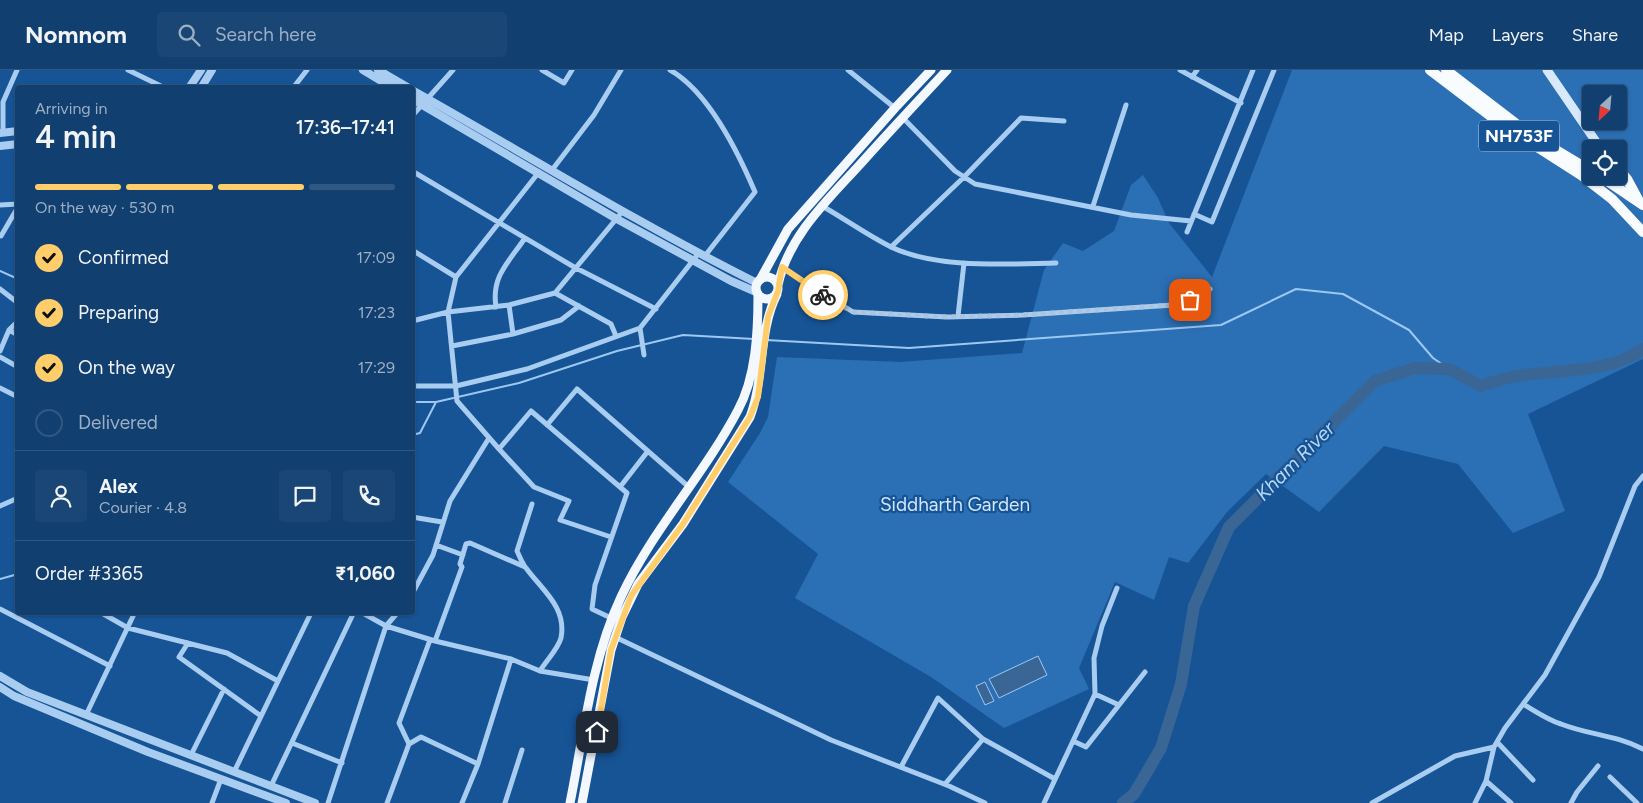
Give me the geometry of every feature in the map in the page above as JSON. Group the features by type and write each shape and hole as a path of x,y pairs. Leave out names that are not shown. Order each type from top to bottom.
{"highway":[{"name":"NH753F","path":"1430,70 1501,124 1581,175 1612,199 1643,232"},
{"name":"NH753F","path":"1446,70 1531,135 1582,166"},
{"path":"1627,179 1641,204"},
{"path":"1614,185 1641,204"}],"main road":[{"path":"582,803 615,638 622,617 638,584 683,524 750,417 758,397 758,288 788,229 931,70"},
{"path":"570,803 594,680 611,618 638,564 690,488 739,410 778,290 782,267 798,236 822,206 947,70"},
{"path":"1547,70 1595,140"},
{"path":"1607,185 1612,199"},
{"path":"758,288 770,278 778,290"},
{"path":"758,288 768,300 778,290"}],"street":[{"path":"15,131 2,133 3,102 17,70"},
{"path":"128,70 159,85"},
{"path":"191,85 200,70"},
{"path":"203,85 212,70"},
{"path":"295,85 306,70"},
{"path":"363,70 388,85"},
{"path":"378,70 404,85"},
{"path":"415,113 452,70"},
{"path":"542,70 564,83 572,70"},
{"path":"552,170 594,116 620,70"},
{"path":"415,386 456,386 527,369 640,328 755,192 737,150 697,89 670,70"},
{"path":"848,70 895,108"},
{"path":"1180,70 1241,103"},
{"path":"1192,77 1197,70"},
{"path":"1187,232 1254,70"},
{"path":"1194,214 1212,222 1274,70"},
{"path":"415,93 426,102 615,218 699,257"},
{"path":"415,100 426,102 552,170 699,257 731,281 758,288"},
{"path":"1093,206 1126,106"},
{"path":"903,118 964,177 974,184 1131,215 1191,221"},
{"path":"891,246 964,177 1022,118 1064,121"},
{"path":"0,146 15,144"},
{"path":"538,172 456,277 448,312 457,401 534,487 569,501 560,520 611,538"},
{"path":"415,173 574,267 656,309"},
{"path":"0,205 15,205"},
{"path":"822,206 891,246 908,253 964,262 1056,263"},
{"path":"2,236 15,211"},
{"path":"415,320 448,312 510,305 555,293 574,267 622,212"},
{"path":"496,306 494,292 496,280 525,238"},
{"path":"415,252 456,277"},
{"path":"958,316 964,262"},
{"path":"782,267 853,312 958,316 1023,315 1173,305 1190,300 1210,289"},
{"path":"0,289 15,301"},
{"path":"555,293 611,324 616,336"},
{"path":"510,305 513,334"},
{"path":"452,346 513,334 561,320 578,306"},
{"path":"0,350 9,330 15,324"},
{"path":"640,328 644,354"},
{"path":"9,330 15,333"},
{"path":"0,358 15,366"},
{"path":"0,388 15,396"},
{"path":"547,425 577,389 690,488"},
{"path":"499,449 531,411 627,493 595,585 592,609 611,618"},
{"path":"415,588 436,545 450,501 489,438"},
{"path":"620,486 648,451"},
{"path":"1475,803 1486,781 1495,745 1559,652 1599,576 1636,486 1643,476"},
{"path":"0,506 15,499"},
{"path":"532,504 517,551 525,568 542,585 558,609 562,626 560,640 540,671"},
{"path":"415,518 442,522"},
{"path":"409,744 399,723 462,567 460,564 466,544 470,543 525,568"},
{"path":"436,545 463,555"},
{"path":"1044,803 1095,694 1094,658 1102,626 1118,588"},
{"path":"0,609 110,666"},
{"path":"105,615 128,628 227,654 278,681"},
{"path":"86,715 134,615"},
{"path":"234,772 310,615"},
{"path":"272,786 353,615"},
{"path":"366,615 386,626 433,640 511,659 540,671 594,680"},
{"path":"328,803 386,626 395,615"},
{"path":"615,638 831,740 945,784 985,803"},
{"path":"188,643 179,657 261,716"},
{"path":"462,803 478,764 511,659"},
{"path":"1073,741 1086,747 1145,672"},
{"path":"286,803 268,800 221,779 148,752 14,696 0,687 2,678 27,692 315,803"},
{"path":"191,755 224,690"},
{"path":"1095,694 1119,704"},
{"path":"901,767 938,698 983,739 1055,779"},
{"path":"1523,704 1559,724 1624,739 1643,749"},
{"path":"387,803 409,744 421,737 478,764"},
{"path":"945,784 983,739"},
{"path":"292,743 342,763"},
{"path":"1495,745 1533,780"},
{"path":"1374,803 1455,756 1495,745"},
{"path":"505,803 522,750"},
{"path":"1571,803 1577,792 1598,766"},
{"path":"1610,777 1637,803"},
{"path":"212,803 221,779"},
{"path":"1486,781 1511,803"}],"green space":[{"name":"Siddharth Garden","path":"1292,70 1643,70 1643,359 1528,414 1565,511 1513,533 1458,464 1384,446 1319,512 1266,474 1227,512 1188,563 1169,557 1154,600 1115,582 1079,668 1089,689 1004,728 931,677 795,598 818,554 728,482 760,433 768,417 777,357 900,362 1022,353 1044,270 1063,243 1083,251 1114,231 1131,185 1143,175 1158,198 1169,223 1212,277"}],"shaded area":[{"path":"1038,656 1047,675 999,698 989,679"},
{"path":"985,682 994,701 985,705 976,686"}],"waterway":[{"path":"0,271 15,278"},
{"path":"766,340 909,348 1221,325 1296,289 1343,294 1409,330 1433,358 1449,369"},
{"path":"415,434 420,433 436,402 519,383 617,351 683,335 754,339"},
{"name":"Kham River","path":"1123,803 1134,794 1161,748 1181,684 1194,606 1229,527 1375,381 1415,368 1449,369 1481,386 1524,375 1577,370 1612,364 1628,358 1643,349"},
{"path":"415,402 435,402"},
{"path":"0,579 15,575"}],"way so far":[{"path":"823,295 853,312 947,317 1042,314 1173,305 1190,300"}],"route":[{"path":"597,732 611,650 631,596 683,524 750,417 758,397 768,317 778,291 782,267 823,295"}]}
